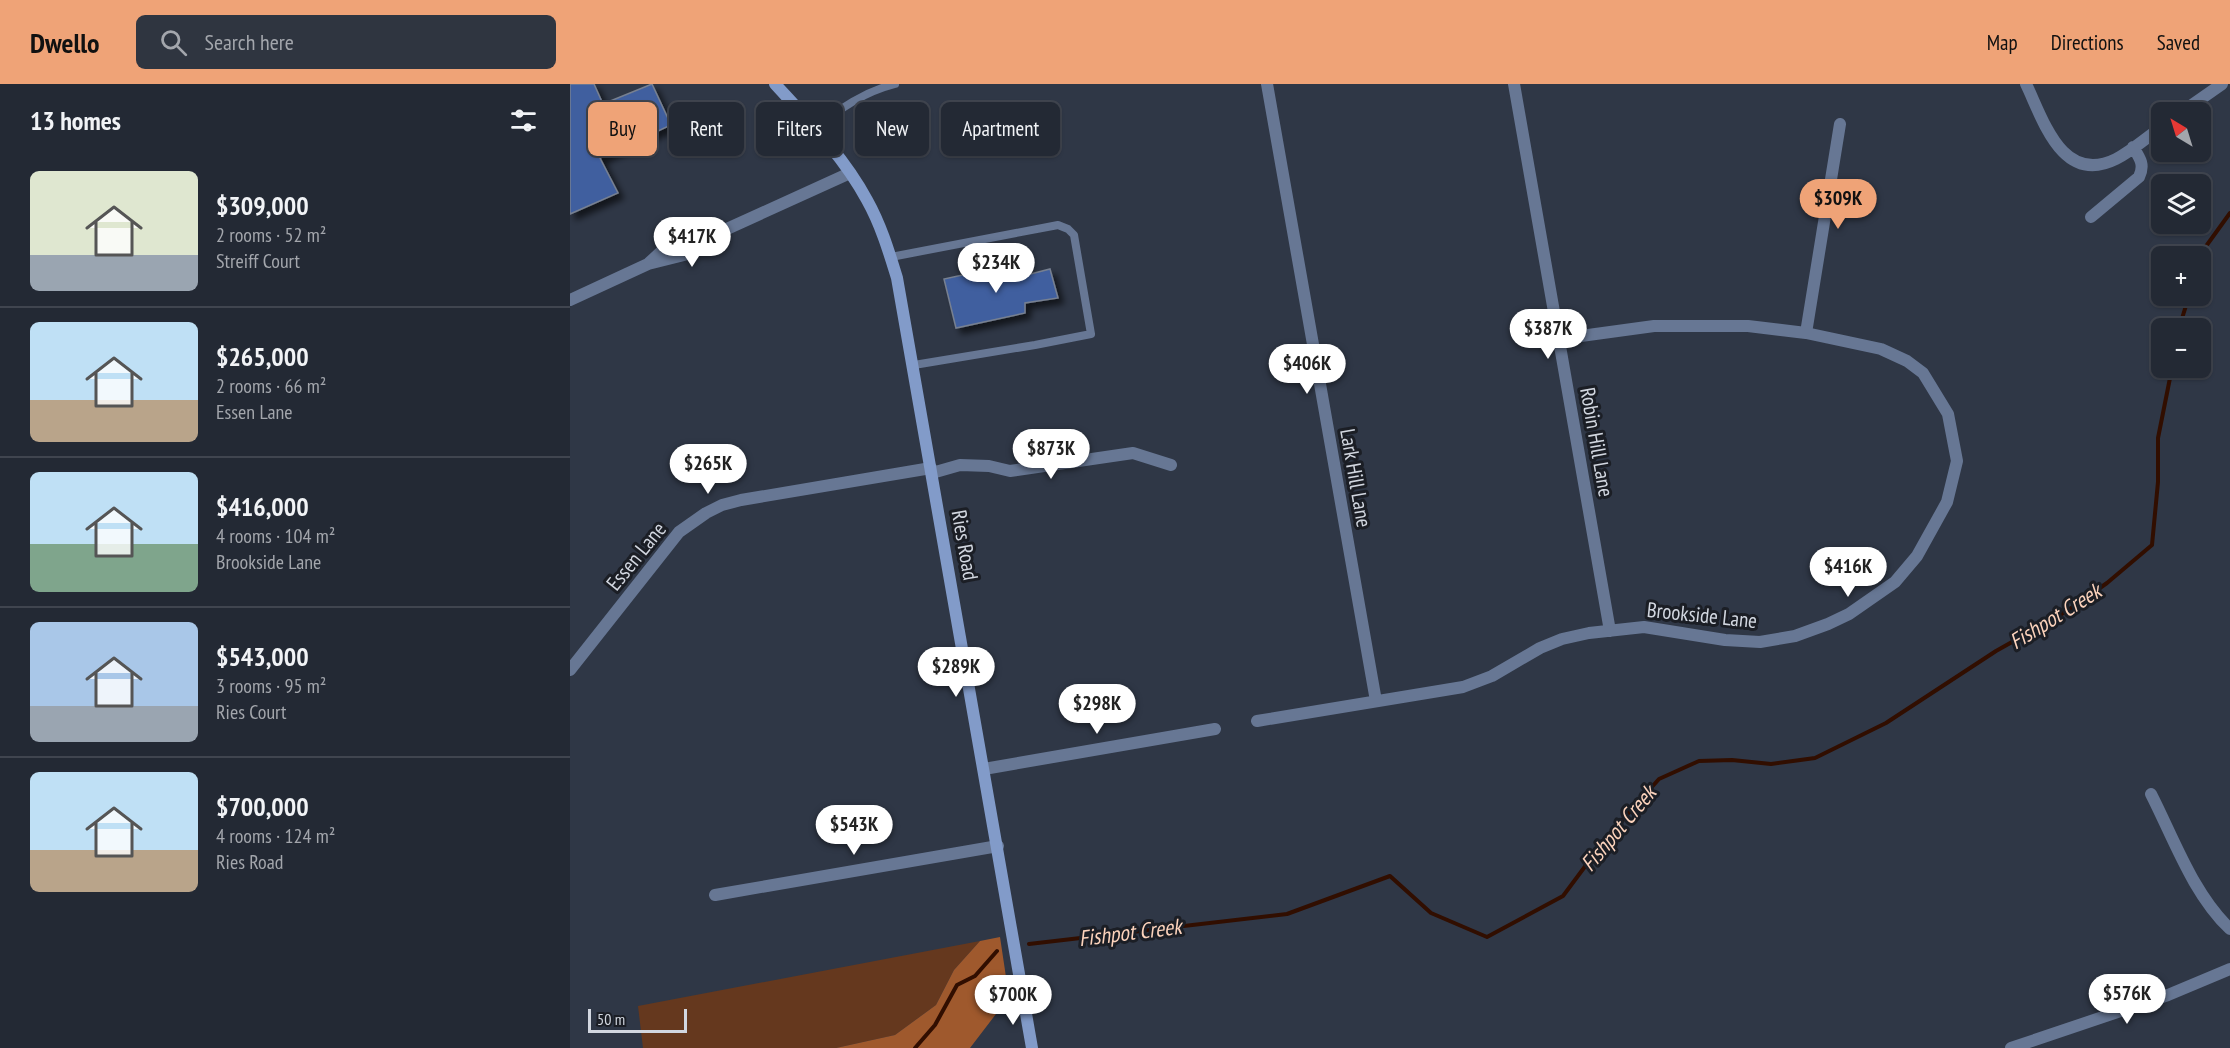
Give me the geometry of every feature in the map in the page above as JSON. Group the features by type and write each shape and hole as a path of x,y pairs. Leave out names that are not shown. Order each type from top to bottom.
{"street":[{"name":"Ries Road","path":"775,84 791,102"},
{"name":"Lark Hill Lane","path":"1267,84 1376,701"},
{"name":"Robin Hill Lane","path":"1514,84 1610,630"},
{"path":"2026,84 2058,148 2068,158 2079,163 2092,165 2116,159 2151,135"},
{"path":"2196,102 2222,84"},
{"path":"1806,333 1840,124"},
{"path":"2091,217 2139,177 2143,169 2141,159 2133,147"},
{"name":"Ries Road","path":"837,156 850,173 876,217 891,256 904,311 1032,1048"},
{"path":"570,300 648,264 684,255 718,233 850,173"},
{"path":"648,264 677,237 718,233"},
{"name":"Brookside Lane","path":"1257,721 1463,687 1492,676 1540,648 1562,639 1610,630 1644,627 1725,640 1760,642 1795,636 1849,614 1895,582 1917,556 1942,514 1957,461 1948,414 1923,373 1907,361 1881,349 1806,333 1748,326 1654,326 1559,339"},
{"name":"Essen Lane","path":"570,670 679,532 722,505 741,500 968,465 1000,467 1010,471 1133,453 1171,465"},
{"path":"984,770 1215,729"},
{"path":"2151,794 2205,901 2230,929"},
{"path":"714,895 998,846"},
{"path":"2011,1048 2168,995 2230,969"}],"lane":[{"path":"843,108 853,100 874,90 895,84"},
{"path":"891,256 1058,225 1068,229 1074,235 1090,334 914,365"}],"shaded area":[{"path":"1000,937 1009,997 970,1048 836,1048 895,1035 936,1005 954,970 980,941"},
{"path":"980,941 954,970 936,1005 895,1035 836,1048 643,1048 638,1006"}],"building":[{"path":"570,84 594,84 602,102 588,102 588,156 604,156 600,158 618,193 570,214"},
{"path":"652,84 669,121 669,126 657,132 657,102 608,102"},
{"path":"1018,263 1019,277 1050,269 1058,298 1025,303 1025,313 956,328 944,279"}],"waterway":[{"name":"Fishpot Creek","path":"2206,246 2230,213"},
{"name":"Fishpot Creek","path":"2182,318 2186,306"},
{"name":"Fishpot Creek","path":"1029,944 1287,914 1390,876 1431,913 1487,937 1563,896 1607,837 1659,779 1699,761 1732,760 1771,764 1815,758 1886,723 1996,651 2067,611 2107,583 2152,545 2158,482 2158,438 2170,378"},
{"name":"Fishpot Creek","path":"915,1048 935,1025 957,985 975,976 997,951"}]}
